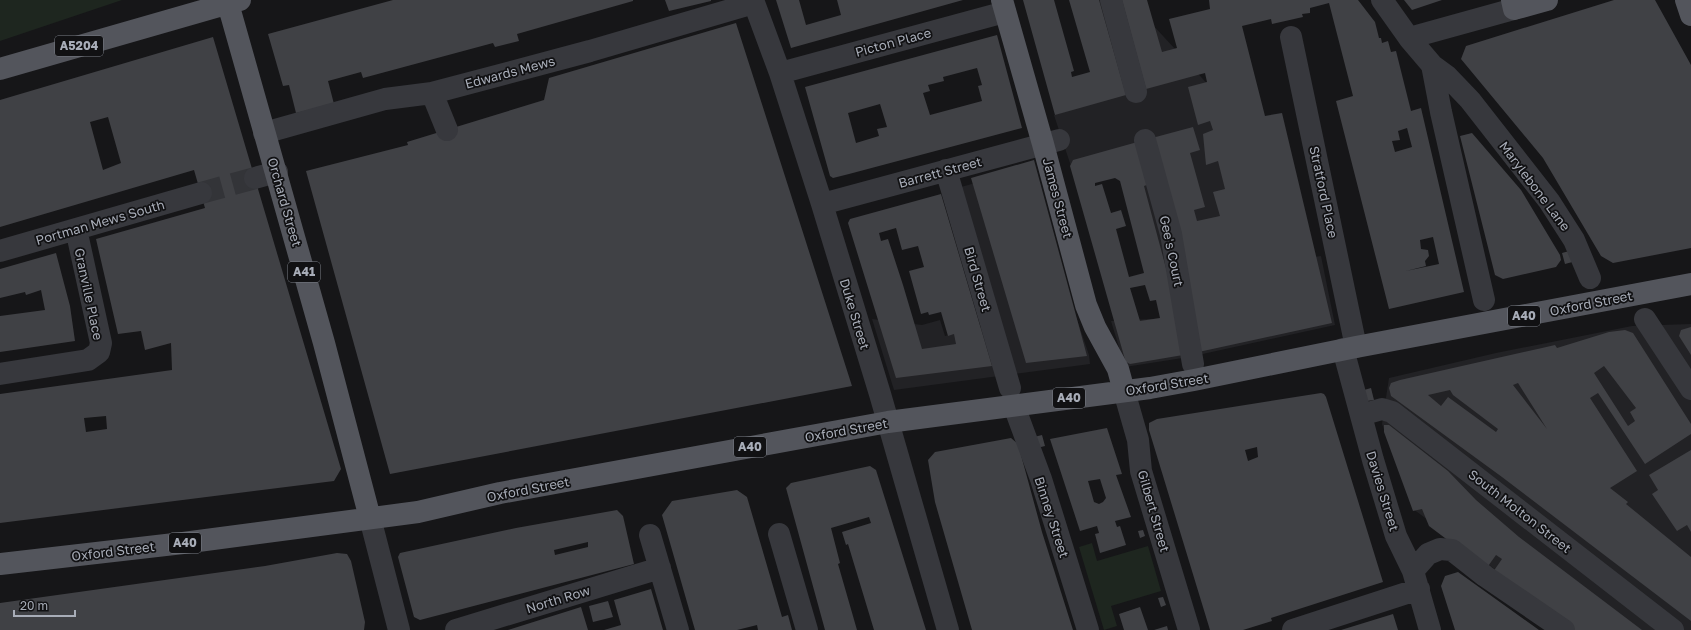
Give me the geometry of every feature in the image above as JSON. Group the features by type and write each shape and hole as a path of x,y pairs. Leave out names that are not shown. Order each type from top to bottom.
{"main road":[{"path":"1513,5 1548,0"},
{"path":"1686,0 1691,15"},
{"name":"A5204","path":"0,69 232,1"},
{"name":"Orchard Street","path":"232,1 264,133 277,172 370,518"},
{"name":"James Street","path":"1004,6 1051,142 1086,305 1095,327 1118,369 1124,391"},
{"name":"Oxford Street","path":"0,564 183,543 418,512 500,493 888,422 1012,397 1124,391 1212,376 1350,348 1691,284"}],"street":[{"path":"1111,0 1136,92"},
{"name":"Marylebone Lane","path":"1382,0 1409,38 1432,65 1446,76 1470,100 1549,201 1574,240 1590,278"},
{"name":"Edwards Mews","path":"264,133 385,99 432,93 590,51 754,2"},
{"name":"Duke Street","path":"754,2 780,73 822,204 888,422 948,630"},
{"path":"1409,38 1513,5"},
{"name":"Picton Place","path":"780,73 1004,6"},
{"name":"Stratford Place","path":"1291,36 1350,348"},
{"name":"Marylebone Lane","path":"1432,65 1441,112 1484,300"},
{"path":"432,93 447,130"},
{"path":"1441,112 1470,100"},
{"name":"Gee's Court","path":"1145,140 1171,234 1193,364"},
{"name":"Barrett Street","path":"822,204 948,176 1051,142"},
{"path":"255,178 277,172"},
{"name":"Bird Street","path":"948,176 1012,397"},
{"name":"Portman Mews South","path":"0,251 200,193"},
{"name":"Granville Place","path":"0,374 88,360 99,352 101,343 76,229"},
{"path":"1645,319 1686,382"},
{"name":"Davies Street","path":"1350,348 1361,415 1396,536 1416,580 1430,630"},
{"name":"Gilbert Street","path":"1124,391 1138,440 1141,471 1189,630"},
{"name":"Binney Street","path":"1012,397 1038,472 1088,630"},
{"name":"South Molton Street","path":"1361,415 1382,409 1392,412 1673,630"},
{"path":"370,518 399,630"},
{"path":"780,534 808,630"},
{"path":"650,535 678,630"},
{"path":"1293,630 1416,580 1428,554 1440,549 1452,550 1485,576 1564,630"},
{"name":"North Row","path":"456,630 660,568"}],"shaded area":[{"path":"0,0 122,0 0,41"},
{"path":"1082,0 1135,0 1138,9 1214,91 1235,268 1321,256 1335,325 1189,357 1125,367 1111,321 1170,318 1123,164 1074,175 1054,115 1109,98"},
{"path":"1026,169 1089,355 1090,364 894,390 872,319 922,325 940,320 945,336 1000,323 961,187"},
{"path":"1691,324 1691,630 1577,630 1413,509 1382,424 1389,378 1496,353 1632,326"},
{"path":"1092,543 1097,561 1148,546 1161,591 1111,606 1117,626 1104,630 1079,547"}],"building":[{"path":"393,0 633,1 517,34 519,41 495,47 493,43 363,78 361,72 328,81 334,104 296,113 289,85 283,86 268,34"},
{"path":"665,0 711,0 711,1 669,11"},
{"path":"776,0 799,0 806,25 841,15 837,0 963,0 791,48"},
{"path":"1023,0 1054,0 1074,71 1071,72 1072,77 1090,72 1069,0 1099,0 1126,95 1055,115"},
{"path":"1122,0 1147,0 1162,52 1177,48 1169,19 1210,9 1209,0 1358,0 1375,22 1379,38 1381,38 1382,43 1388,41 1391,52 1396,51 1411,111 1421,108 1464,292 1389,309 1336,101 1353,96 1329,3 1310,8 1310,13 1302,14 1303,17 1272,24 1271,19 1242,26 1265,116 1282,113 1332,323 1194,353 1152,138 1193,127 1200,150 1190,153 1205,207 1194,210 1197,221 1220,216 1213,192 1225,189 1218,161 1206,165 1203,134 1213,130 1210,121 1198,125 1188,87 1207,82 1205,73 1146,89","holes":["1407,128 1412,147 1395,152 1392,141 1400,140 1398,131","1433,237 1439,264 1406,271 1426,266 1425,261 1429,256 1428,250 1421,249 1420,240"]},
{"path":"1404,0 1442,0 1412,10"},
{"path":"1614,0 1655,0 1691,65 1691,248 1613,263 1601,256 1543,158 1461,59 1466,46"},
{"path":"736,23 852,386 390,474 306,171 408,145 407,142 544,100 549,78"},
{"path":"997,35 1022,128 833,178 830,176 805,87","holes":["977,68 982,85 978,86 982,101 930,115 923,93 930,91 928,85 944,81 943,77","880,104 887,127 877,129 879,136 856,143 848,113"]},
{"path":"213,37 341,469 334,481 0,523 0,394 172,370 171,343 145,350 141,331 118,334 96,239 205,208 194,170 0,227 0,100","holes":["108,117 121,163 103,170 90,122","106,416 107,429 86,432 84,418"]},
{"path":"1472,133 1521,190 1560,255 1561,260 1556,267 1503,279 1495,275 1460,136"},
{"path":"1141,141 1152,183 1144,186 1189,354 1130,364 1126,362 1070,166 1073,160","holes":["1115,178 1120,181 1144,273 1129,277 1116,229 1126,226 1121,210 1111,213 1102,184 1095,186 1095,183","1145,285 1150,301 1156,300 1160,318 1140,321 1130,288"]},
{"path":"1034,160 1087,356 1026,363 971,178"},
{"path":"941,194 992,366 896,378 848,223 850,219","holes":["896,228 902,250 918,246 924,267 909,271 921,314 928,312 929,315 941,312 948,336 954,334 956,344 922,349 888,239 881,241 879,233"]},
{"path":"1573,250 1576,261 1565,264 1562,253"},
{"path":"56,253 70,306 75,341 0,352 0,316 45,310 41,290 26,295 25,292 0,298 0,269"},
{"path":"1691,327 1691,355 1679,336 1681,330"},
{"path":"1625,330 1633,333 1691,424 1691,434 1645,464 1598,393 1590,398 1637,471 1610,488 1628,502 1626,504 1691,557 1691,621 1502,477 1391,396 1389,388 1391,383 1400,380 1555,345 1557,348 1609,332","holes":["1604,366 1636,408 1630,412 1635,421 1628,426 1594,373","1518,383 1547,429 1513,385","1450,390 1453,395 1498,429 1496,432 1448,397 1441,406 1428,395"]},
{"path":"1371,388 1374,400 1367,401 1364,390"},
{"path":"1321,393 1324,394 1383,582 1271,618 1272,621 1243,630 1210,630 1149,430 1149,423 1157,419","holes":["1257,447 1258,457 1248,461 1245,450"]},
{"path":"1384,425 1389,425 1448,471 1476,500 1519,537 1642,630 1572,630 1493,572 1502,559 1496,555 1486,569 1429,526 1422,509 1413,511 1384,432"},
{"path":"1107,428 1122,474 1116,475 1131,517 1115,521 1117,527 1120,526 1126,545 1100,553 1095,534 1099,533 1097,526 1080,531 1050,439","holes":["1100,479 1106,498 1099,504 1094,502 1088,481"]},
{"path":"1042,435 1045,446 1037,448 1034,437"},
{"path":"1011,438 1018,444 1042,532 1073,630 972,630 935,502 928,460 935,452"},
{"path":"1691,450 1691,532 1687,525 1677,531 1652,494 1658,490 1649,475"},
{"path":"870,466 876,470 926,630 874,630 848,544 846,545 842,532 871,523 869,517 831,528 840,563 838,564 857,630 825,630 786,488 791,483"},
{"path":"737,490 747,497 782,617 788,615 792,630 758,630 757,625 737,630 695,630 662,515 672,501"},
{"path":"617,510 623,516 634,564 420,620 414,617 398,557 400,553 516,528","holes":["588,542 588,547 555,555 554,550"]},
{"path":"1143,530 1145,536 1140,538 1138,531"},
{"path":"337,553 347,554 351,561 365,622 364,630 0,630 0,603 265,566"},
{"path":"1458,572 1539,630 1455,630 1441,586 1445,576"},
{"path":"651,589 663,630 604,630 621,625 614,600"},
{"path":"1163,597 1166,605 1161,607 1158,598"},
{"path":"608,601 613,617 593,622 589,606"},
{"path":"581,607 588,630 508,630"},
{"path":"1140,607 1148,630 1124,630 1119,614"},
{"path":"1393,614 1398,630 1341,630"},
{"path":"1167,626 1168,630 1154,630"}],"tunnel":[{"path":"201,193 255,178"}]}
